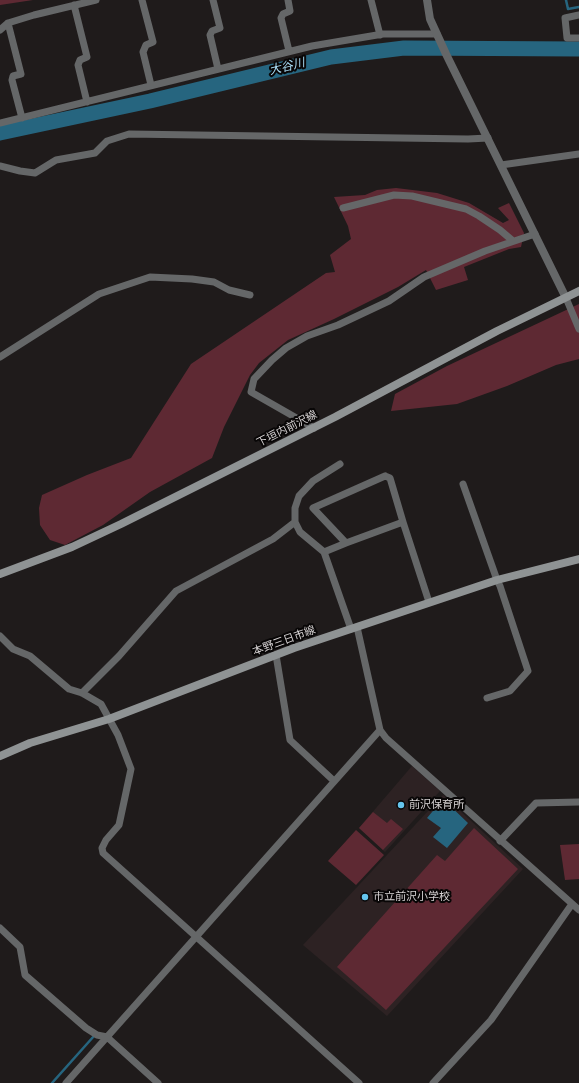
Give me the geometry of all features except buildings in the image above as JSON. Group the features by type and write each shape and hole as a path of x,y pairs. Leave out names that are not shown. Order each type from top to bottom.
{"main road":[{"name":"下垣内前沢線","path":"0,574 72,547 93,537 314,428 497,331 579,292"},
{"name":"本野三日市線","path":"1,754 30,743 109,719 276,654 429,602 497,580 579,559"}],"street":[{"path":"0,30 8,23 34,14 96,0"},
{"path":"142,0 153,42 146,45 143,52 151,85"},
{"path":"213,0 220,28 212,31 210,35 218,69"},
{"path":"288,0 290,12 283,14 281,18 289,51"},
{"path":"371,0 380,35"},
{"path":"427,0 430,19 566,298 579,329"},
{"path":"74,5 87,57 80,60 78,65 87,102"},
{"path":"579,15 565,18 567,38 579,38"},
{"path":"8,23 21,74 13,76 12,80 22,118"},
{"path":"0,123 312,46 380,35 437,34"},
{"path":"0,166 35,173 56,160 95,153 108,141 129,134 468,139 488,138"},
{"path":"501,165 579,154"},
{"path":"343,208 394,195 412,196 466,209 500,230 513,241"},
{"path":"314,428 251,392 254,379 272,360 286,348 307,336 338,325 389,301 424,277 485,251 535,234"},
{"path":"0,357 99,294 150,277 192,279 214,282 229,290 250,295"},
{"path":"340,464 313,481 299,496 295,508 295,522 300,532 324,552 354,628 380,730 386,738 579,910"},
{"path":"346,543 313,508 385,476 390,478 429,602"},
{"path":"464,484 528,671 510,691 487,698"},
{"path":"82,693 119,656 176,591 273,539 295,522"},
{"path":"324,552 403,522"},
{"path":"0,636 13,649 30,656 70,689 82,693 101,704 118,735 131,769 119,825 106,840 102,848 103,853 359,1083"},
{"path":"276,654 290,740 334,781"},
{"path":"66,1083 380,730"},
{"path":"500,841 536,803 579,802"},
{"path":"432,1083 491,1020 572,904"},
{"path":"0,928 20,947 26,975 86,1028 97,1035 107,1037 158,1083"}],"shaded area":[{"path":"0,0 33,0 0,5"},
{"path":"396,188 437,193 469,203 503,223 509,220 498,208 509,203 524,233 521,247 509,249 464,267 468,280 436,290 426,270 398,287 288,340 259,363 250,375 224,427 212,458 150,492 103,525 65,545 50,540 40,525 39,508 42,495 131,458 191,364 326,273 335,272 330,255 351,239 348,226 334,197 365,195 377,190"},
{"path":"579,304 579,359 556,365 507,386 457,404 391,411 395,394 447,366"},
{"path":"412,766 440,791 385,852 359,828"},
{"path":"443,795 523,869 387,1016 303,945"},
{"path":"373,812 387,823 391,819 403,829 383,850 359,828"},
{"path":"474,828 518,869 386,1010 337,967 437,855 445,861"},
{"path":"356,830 384,855 356,885 328,861"},
{"path":"579,844 579,879 565,880 560,845"}],"water":[{"path":"443,799 468,823 447,848 433,837 441,828 427,818"}],"waterway":[{"path":"566,0 568,9 579,7"},
{"name":"大谷川","path":"0,133 150,101 331,57 404,48 579,49"},
{"path":"52,1083 94,1036"}],"place":[{"name":"前沢保育所","path":"401,805"},
{"name":"市立前沢小学校","path":"365,897"}]}
